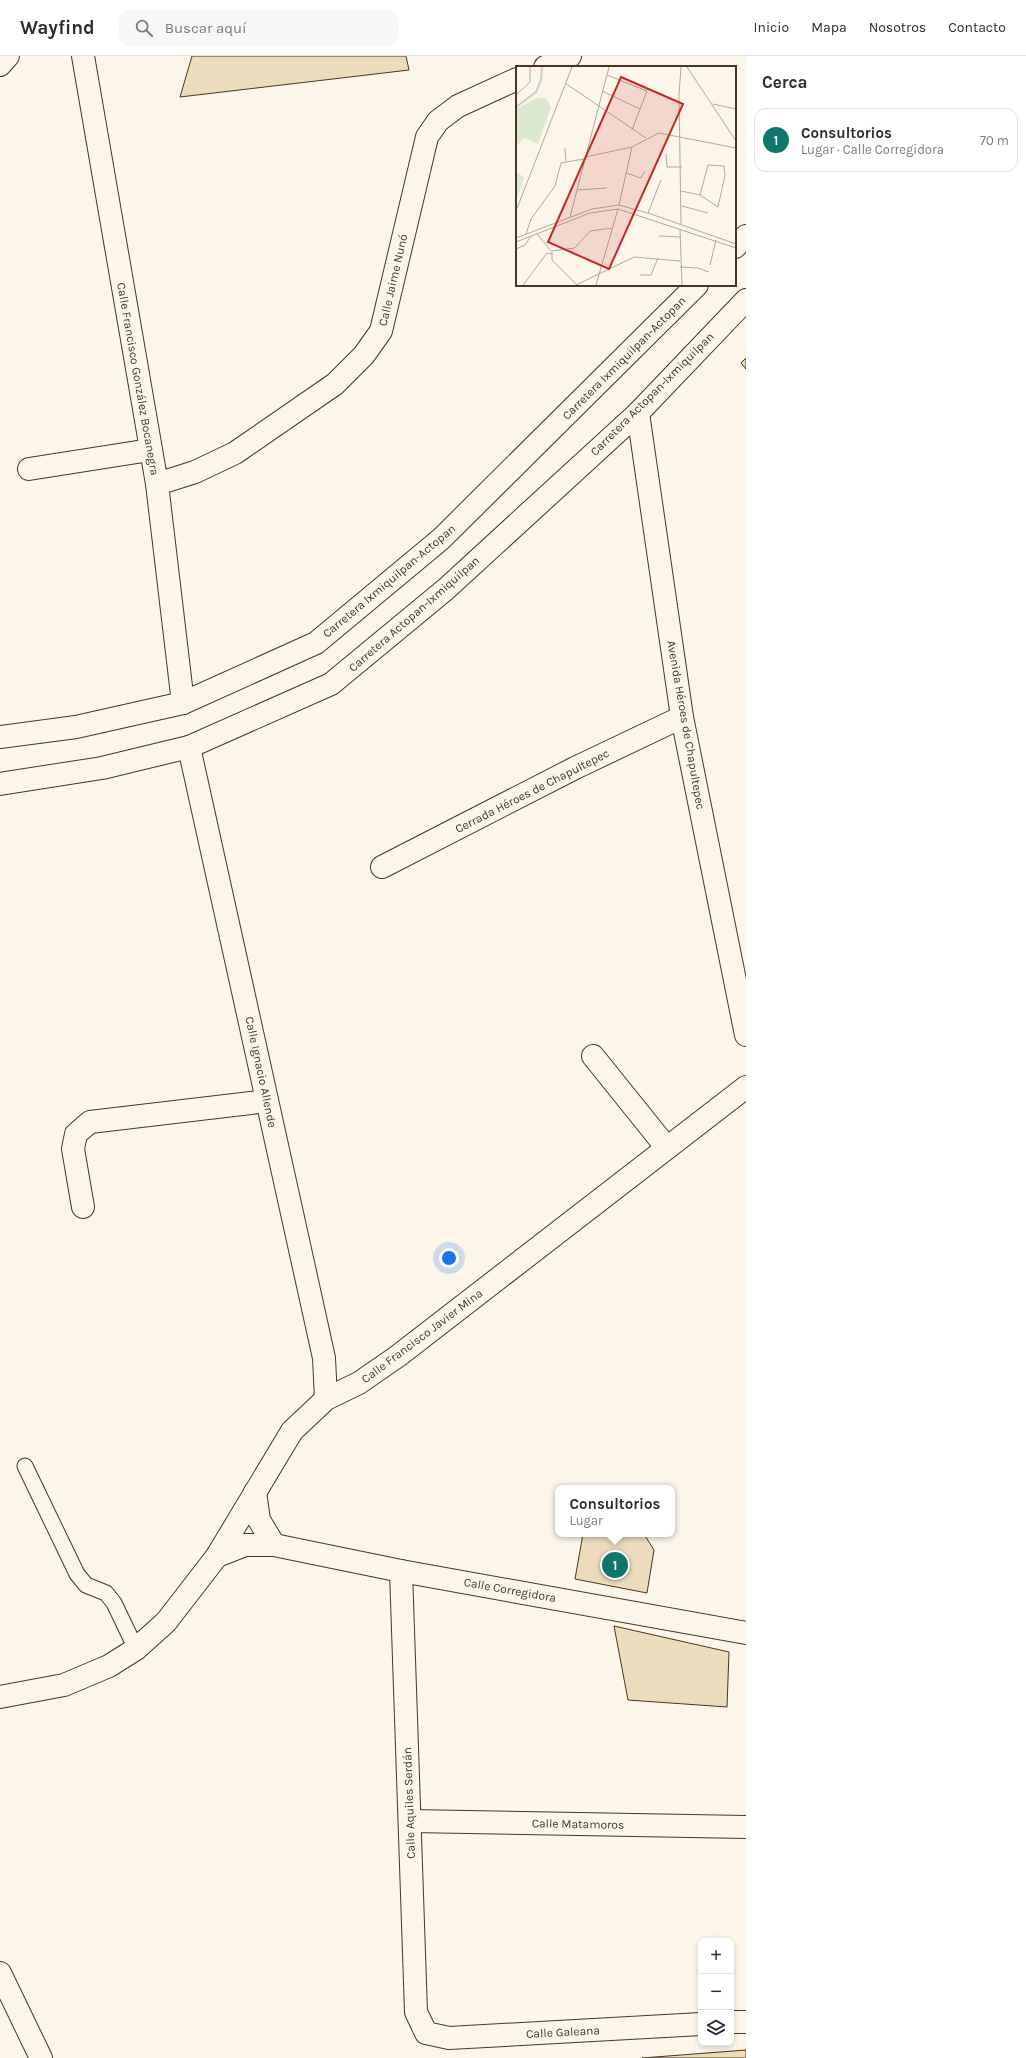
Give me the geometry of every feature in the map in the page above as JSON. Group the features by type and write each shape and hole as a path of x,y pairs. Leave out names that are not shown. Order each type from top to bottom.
{"street":[{"path":"0,66 8,56"},
{"name":"Calle Francisco González Bocanegra","path":"83,56 156,484 183,703"},
{"path":"547,66 570,56"},
{"name":"Calle Jaime Nunó","path":"156,484 195,472 235,453 335,384 364,355 381,331 427,137 438,121 458,106 516,79"},
{"path":"736,246 746,236"},
{"name":"Carretera Ixmiquilpan-Actopan","path":"0,737 76,727 183,703 316,643 441,539 696,286"},
{"name":"Carretera Actopan-Ixmiquilpan","path":"0,784 102,768 189,747 331,684 446,589 638,413 746,300"},
{"name":"Avenida Héroes de Chapultepec","path":"638,413 682,717 746,1035"},
{"path":"29,469 150,450"},
{"name":"Cerrada Héroes de Chapultepec","path":"382,867 575,768 682,717"},
{"name":"Calle Ignacio Allende","path":"189,747 324,1358 326,1399"},
{"path":"593,1056 667,1148"},
{"name":"Calle Francisco Javier Mina","path":"0,1697 64,1685 109,1666 136,1649 166,1622 217,1556 292,1432 326,1399 359,1383 398,1356 746,1087"},
{"path":"83,1207 73,1149 76,1134 90,1122 267,1101"},
{"path":"255,1492 259,1520 274,1545"},
{"name":"Calle Corregidora","path":"217,1556 245,1545 274,1545 401,1571 746,1633"},
{"name":"Calle Aquiles Serdán","path":"401,1571 416,2012 426,2033"},
{"name":"Calle Matamoros","path":"410,1821 746,1827"},
{"path":"0,1972 41,2058"},
{"path":"734,2022 746,2022"},
{"name":"Calle Galeana","path":"426,2033 450,2038 698,2024"}],"lane":[{"path":"25,1466 77,1574 86,1585 106,1594 114,1603 136,1649"}],"building":[{"path":"192,56 406,56 409,70 180,97"},
{"path":"746,358 746,369 741,363"},
{"path":"582,1537 646,1537 654,1550 647,1593 575,1579"},
{"path":"614,1626 729,1652 727,1707 628,1700"},
{"path":"746,2050 746,2058 642,2058"}],"place":[{"name":"Consultorios","path":"615,1565"}]}
